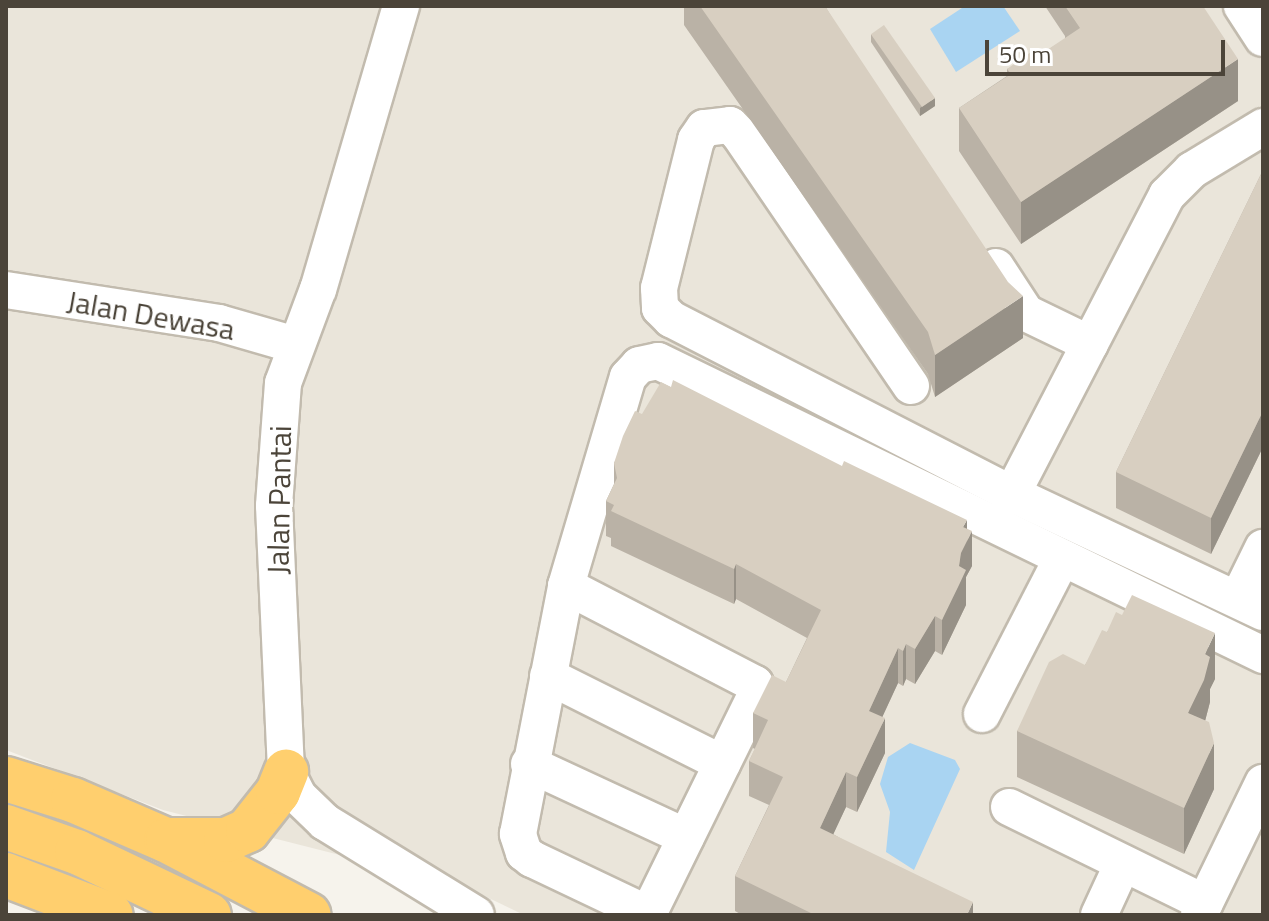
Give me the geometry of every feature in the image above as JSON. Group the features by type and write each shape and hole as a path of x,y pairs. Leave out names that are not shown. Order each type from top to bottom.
{"highway":[{"path":"166,840 226,840 248,830 278,792 286,772"},
{"path":"6,779 73,800 166,840 309,915"},
{"path":"6,827 77,852 209,915"},
{"path":"6,875 111,915"}],"street":[{"name":"Jalan Pantai","path":"286,772 274,506 283,383 318,289 401,6"},
{"path":"1242,6 1263,38"},
{"path":"911,386 740,135 730,125 704,128 659,288 660,308 671,319 1012,494 1250,606 1263,548"},
{"path":"1012,494 1167,195 1192,170 1263,127"},
{"path":"975,236 1026,313 1090,344"},
{"name":"Jalan Dewasa","path":"6,290 219,323 295,345"},
{"path":"566,586 755,684 755,697 649,914 524,853 518,834 529,764 566,586 628,377 639,365 658,361 1061,560 1263,655"},
{"path":"982,714 1061,560"},
{"path":"548,676 722,763"},
{"path":"529,764 686,837"},
{"path":"286,772 299,797 325,822 476,915"},
{"path":"1009,807 1123,863 1202,909 1263,783"},
{"path":"1099,915 1123,863"}],"shaded area":[{"path":"6,6 1263,6 1263,915 524,915 466,887 163,810 6,750"}],"water":[{"path":"965,6 1003,6 1020,31 956,72 930,29"},
{"path":"910,743 955,760 960,769 914,870 886,852 890,812 880,784 888,757"}],"building":[{"path":"700,6 825,6 1008,282 1023,296 935,355 928,332"},
{"path":"1065,6 1203,6 1238,59 1021,202 959,108 1011,74 1007,69 1031,52 1035,58 1080,28"},
{"path":"884,25 935,98 922,107 871,34"},
{"path":"1263,170 1263,411 1211,518 1116,472"},
{"path":"673,380 842,466 844,461 967,520 963,527 972,531 961,553 959,566 966,570 959,585 942,620 935,616 915,649 906,644 903,651 898,648 869,711 885,718 857,777 846,772 820,828 973,902 967,915 815,915 735,876 783,777 749,761 768,720 753,713 772,675 786,682 821,610 736,564 734,569 611,511 614,505 606,501 617,478 614,463 623,436 635,411 642,414 661,382 671,387"},
{"path":"1132,595 1215,633 1205,654 1210,657 1204,680 1188,713 1209,722 1214,743 1184,808 1017,731 1049,662 1063,654 1085,665 1102,630 1107,632 1116,612 1122,615"}]}
